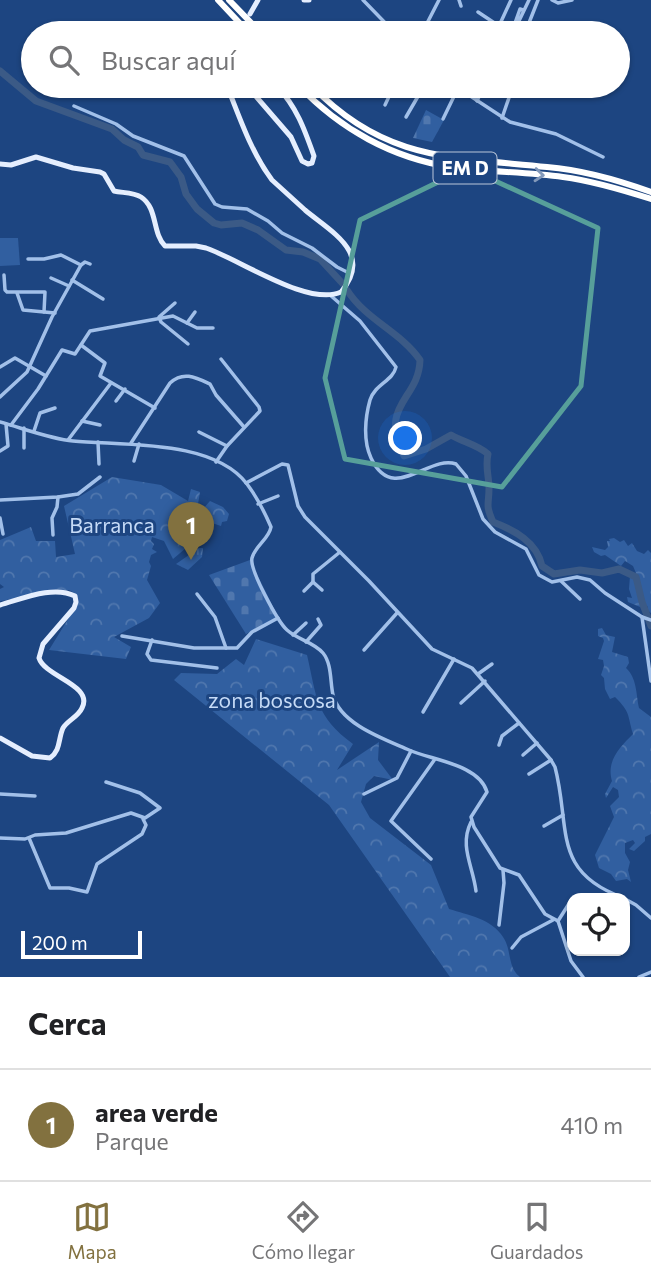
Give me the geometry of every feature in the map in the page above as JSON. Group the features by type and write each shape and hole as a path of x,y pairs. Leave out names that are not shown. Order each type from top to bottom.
{"highway":[{"path":"218,0 238,21"},
{"path":"229,0 249,21"},
{"name":"EM D","path":"310,98 357,134 415,159 450,167 565,177 651,200"},
{"name":"EM D","path":"324,98 359,127 416,151 451,159 572,170 651,192"}],"main road":[{"path":"250,14 258,0"},
{"path":"304,0 309,0"},
{"path":"0,164 11,165 36,157 73,168 100,172 114,191 134,194 147,202 158,235 165,246 206,248 289,285 330,295 341,292 352,274 353,259 344,242 272,180 237,115 231,98"},
{"path":"257,98 291,137 302,161 312,163 314,156 289,98"},
{"path":"0,605 36,595 67,593 75,596 74,608 43,644 39,658 46,669 77,687 84,703 79,713 65,726 57,750 50,758 32,756 0,738"}],"street":[{"path":"363,0 383,21"},
{"path":"428,21 439,0"},
{"path":"458,0 461,6"},
{"path":"501,21 511,0"},
{"path":"523,9 529,0"},
{"path":"530,21 538,0"},
{"path":"552,0 558,3 572,0"},
{"path":"478,12 492,21"},
{"path":"384,105 388,98"},
{"path":"406,117 418,98"},
{"path":"443,119 452,98"},
{"path":"474,98 502,118 518,125 556,134 603,157"},
{"path":"502,118 509,98"},
{"path":"74,106 116,124 133,136 184,156 215,204 222,208 247,209 352,274"},
{"path":"28,258 44,259 61,255 80,265"},
{"path":"0,397 29,368 80,265 85,262 90,264"},
{"path":"4,275 6,291 45,292 44,312"},
{"path":"51,278 69,286"},
{"path":"72,280 103,299"},
{"path":"17,293 23,310 55,313"},
{"path":"330,295 360,320 396,367 393,375 374,390 367,413 368,451 380,472 389,477 401,478 414,476 444,462 456,464 466,476 480,512 488,524 504,538 526,549 539,575 552,582 577,577 590,580 605,593 651,620"},
{"path":"159,317 175,303"},
{"path":"187,323 195,312"},
{"path":"0,451 8,446 8,424 46,376 62,350 75,354 94,330 173,316 197,328 213,328"},
{"path":"159,317 161,322 188,344"},
{"path":"81,345 104,362 100,375 155,408"},
{"path":"0,366 15,358 46,376"},
{"path":"216,462 227,446 260,411 221,359"},
{"path":"131,443 173,379 179,376 192,376 209,384 244,427"},
{"path":"68,440 111,383"},
{"path":"117,401 125,389"},
{"path":"34,430 40,413 55,408"},
{"path":"82,421 100,425"},
{"path":"0,422 68,440 131,443 191,451 216,462 246,483 271,530 258,547 252,564 278,618 293,635 315,646 326,657 334,700 344,715 411,751 467,770 486,787 485,797 473,813 466,835 465,848 476,891"},
{"path":"24,428 24,448"},
{"path":"199,432 227,446"},
{"path":"98,442 99,464"},
{"path":"134,461 139,444"},
{"path":"246,483 282,464 288,465 301,512 432,649 468,665 485,681 551,760 557,774 568,848 573,862 597,887 612,893"},
{"path":"0,500 78,494 100,477"},
{"path":"258,504 278,496"},
{"path":"53,535 52,518 58,497"},
{"path":"0,518 3,534"},
{"path":"304,591 313,582 315,571 340,552"},
{"path":"561,581 580,599"},
{"path":"313,582 322,590"},
{"path":"197,594 215,617 226,648"},
{"path":"364,650 397,613"},
{"path":"642,617 651,677"},
{"path":"122,636 200,648 240,647 252,632 278,618"},
{"path":"306,642 321,625 318,619"},
{"path":"293,635 306,623"},
{"path":"152,640 147,654 150,660 218,668"},
{"path":"423,712 454,659"},
{"path":"478,674 492,664"},
{"path":"461,703 485,681"},
{"path":"499,745 502,736 519,723"},
{"path":"523,755 537,743"},
{"path":"364,794 397,778 411,751"},
{"path":"431,859 391,821 435,759"},
{"path":"528,774 551,760"},
{"path":"106,782 140,793 160,806 158,810 142,818"},
{"path":"0,793 35,796"},
{"path":"0,838 29,838 35,835 66,833 131,813 142,818 146,825 144,832 97,864 87,892 50,888 29,838"},
{"path":"544,826 563,815"},
{"path":"471,822 503,870 499,925"},
{"path":"503,870 519,875 545,914 555,921 581,976"},
{"path":"630,902 651,919"},
{"path":"512,948 522,937 555,921 567,906"},
{"path":"639,977 651,972"}],"highlighted area":[{"path":"467,168 598,228 581,386 502,487 345,459 325,378 360,220"}],"green space":[{"path":"426,110 444,120 432,142 413,138"},
{"path":"0,238 18,238 20,265 0,266"},
{"name":"Barranca","path":"112,477 161,485 188,501 191,489 200,492 198,504 203,509 210,501 223,507 229,514 227,521 222,522 221,526 212,523 212,516 206,518 208,524 178,540 186,548 173,559 164,541 152,537 152,549 157,552 151,555 147,580 160,603 149,618 114,637 131,647 126,659 49,650 78,603 77,596 69,590 0,601 0,589 4,587 0,584 0,540 31,527 36,541 55,541 56,557 75,554 64,506"},
{"path":"614,538 620,542 624,540 628,546 632,543 637,551 644,554 648,550 651,553 651,613 647,610 648,606 645,609 628,602 627,597 632,598 629,589 630,576 636,573 633,566 625,561 621,566 605,555 594,552 592,547 605,550 608,547 607,541"},
{"path":"203,548 202,557 188,570 176,564"},
{"path":"250,560 278,617 246,634 209,575"},
{"path":"602,628 606,635 615,637 612,652 628,657 626,668 634,681 639,708 651,717 651,834 645,837 645,841 634,851 629,849 635,843 633,840 625,843 631,882 627,879 616,881 611,874 599,868 595,855 614,817 610,806 619,797 618,790 613,787 606,798 605,794 612,781 611,767 619,749 633,734 626,710 615,697 610,699 605,689 601,675 603,660 598,659 604,641 598,636 598,629"},
{"name":"zona boscosa","path":"256,639 307,655 316,695 324,715 353,744 337,770 379,742 378,760 393,780 374,776 366,784 361,802 370,818 431,865 449,909 479,918 498,931 506,942 513,968 520,977 450,977 329,805 174,680 181,673 217,674 236,659 244,665"}],"waterway":[{"path":"0,71 21,88"},
{"path":"32,98 112,129 124,140 138,147 143,155 170,162 181,177 186,194 197,209 214,223 242,223 258,230 286,250 303,252 320,259 343,284"},
{"path":"347,290 364,310 403,341 420,360 413,385 397,413 397,439 404,456 426,449 451,435 484,451 488,454 488,508 493,522 524,538 535,550 542,566 554,574 580,570 602,573 619,569 636,577 651,626"}],"place":[{"name":"area verde","path":"191,560"}]}
